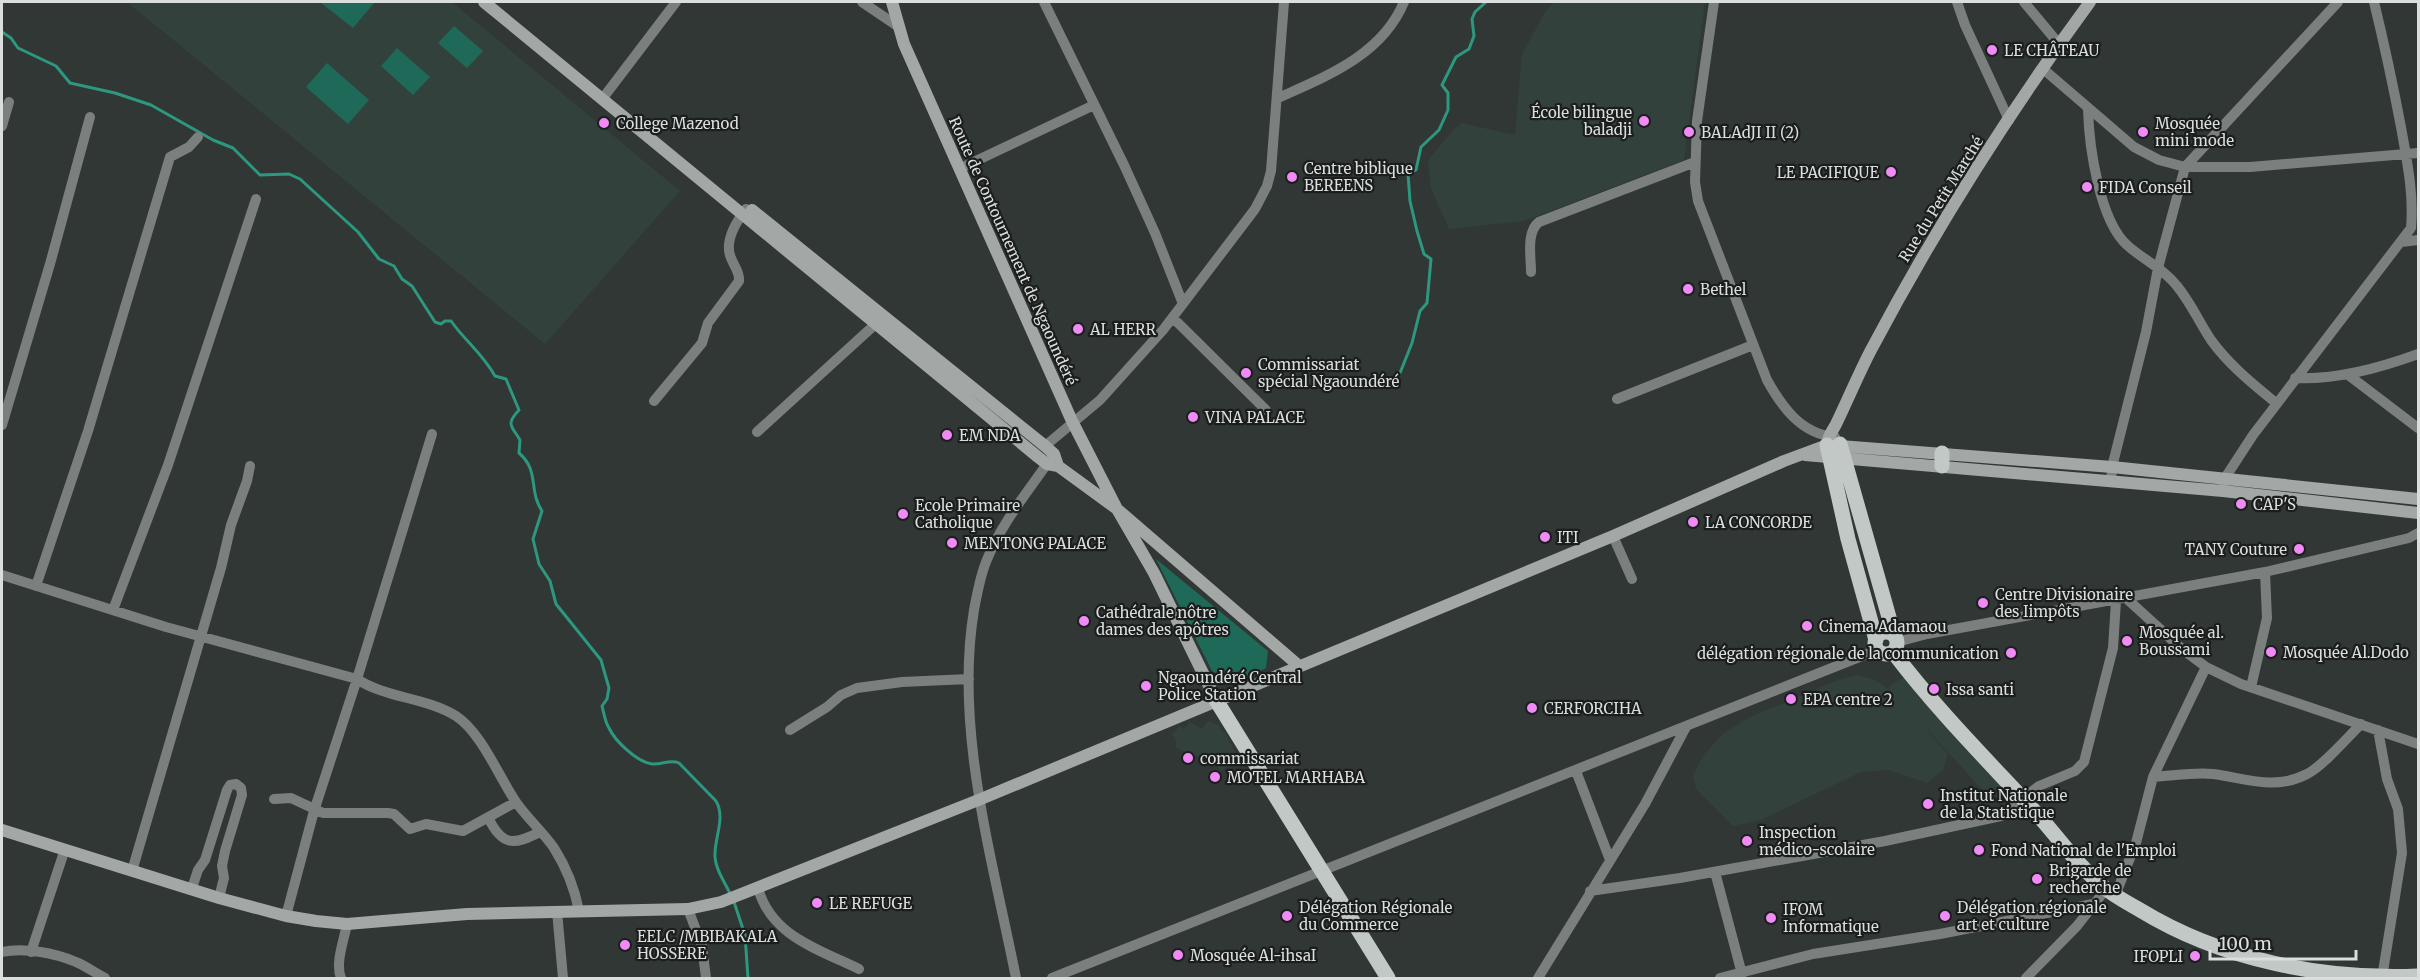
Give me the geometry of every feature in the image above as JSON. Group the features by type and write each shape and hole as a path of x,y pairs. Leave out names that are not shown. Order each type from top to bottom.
{"main road":[{"path":"484,2 605,95"},
{"path":"497,2 605,95 880,320 1117,509 1298,665"},
{"name":"Route de Contournement de Ngaoundéré","path":"892,2 904,44 1072,421 1117,509 1154,573 1216,699"},
{"name":"Rue du Petit Marché","path":"1834,446 1837,423 1854,382 1912,273 2042,68 2090,2"},
{"path":"880,320 1051,457"},
{"path":"1834,446 1865,535 1895,643 1920,688 2038,815 2067,852 2110,892 2169,928 2235,954 2310,970 2382,978 2418,976"},
{"path":"1834,446 1848,539 1876,645 1883,654 1895,643"},
{"path":"2,830 219,898 347,924 467,914 557,911 655,912 688,909 721,902 981,799 1216,699 1613,536 1800,455 1834,446 2110,482 2223,491 2418,513"},
{"path":"1942,459 2112,466 2418,499"},
{"path":"1848,539 1865,535"},
{"path":"1216,699 1388,978"}],"street":[{"path":"605,95 676,2"},
{"path":"862,2 899,27"},
{"path":"1044,2 1155,233 1183,304"},
{"path":"1016,978 981,799 970,726 970,638 977,592 986,562 1016,505 1051,457 1072,421 1100,400 1173,318 1255,209 1267,186 1272,171 1284,2"},
{"path":"1278,98 1324,78 1369,48 1393,22 1404,2"},
{"path":"1714,2 1697,121 1695,162 1698,201 1767,380 1787,412 1834,446"},
{"path":"1957,2 1965,25 2009,120"},
{"path":"2024,2 2059,44"},
{"path":"2110,482 2146,332 2158,268 2185,167 2338,2"},
{"path":"2223,491 2225,478 2276,403 2411,228 2413,207 2406,156 2388,59 2374,2"},
{"path":"2042,68 2134,147 2159,160 2185,167 2250,167 2406,156 2418,153"},
{"path":"2,126 9,102"},
{"path":"959,169 1094,105"},
{"path":"2088,109 2095,174 2102,201 2126,245 2173,280 2190,302 2205,330 2225,356 2244,377 2276,403"},
{"path":"2,425 50,264 90,117"},
{"path":"36,586 88,431 170,157 189,147 198,137"},
{"path":"1531,272 1533,226 1695,162"},
{"path":"113,610 168,465 256,200"},
{"path":"654,401 702,343 708,323 739,281 739,274 729,253 733,227 746,210"},
{"path":"2401,242 2418,240"},
{"path":"1173,318 1266,410"},
{"path":"757,432 880,320"},
{"path":"1617,399 1753,345"},
{"path":"2295,378 2319,379 2347,374 2418,354"},
{"path":"2347,374 2418,428"},
{"path":"287,912 314,811 432,434"},
{"path":"132,871 250,466"},
{"path":"1895,643 1927,634 2265,572 2409,538 2418,532"},
{"path":"1613,536 1632,579"},
{"path":"2251,687 2267,618 2265,572"},
{"path":"2,575 200,637 357,679 368,686 417,699 456,716 473,732 516,802 554,848 576,894 579,912"},
{"path":"2122,600 2206,667 2251,687 2418,744"},
{"path":"1590,891 1885,842 2001,816 2039,786 2075,771 2084,762 2113,648 2122,600"},
{"path":"1052,978 1686,727 1876,645"},
{"path":"2026,978 2077,926 2093,904 2110,892 2136,843 2153,777 2206,667"},
{"path":"790,730 827,707 841,695 858,688 902,682 969,679"},
{"path":"2153,777 2215,774 2251,782 2274,783 2295,779 2309,773 2361,724"},
{"path":"1538,978 1645,804 1686,727"},
{"path":"2379,730 2387,779 2398,809 2402,845 2382,978"},
{"path":"1576,771 1610,860"},
{"path":"192,888 198,870 205,860 227,790 230,785 236,784 242,788 242,795 222,866 224,878 219,898"},
{"path":"274,799 291,798 314,811 323,813 394,814 410,828 426,824 463,831 516,802"},
{"path":"488,817 493,827 507,840 521,842 540,832"},
{"path":"31,952 65,849"},
{"path":"205,860 222,866"},
{"path":"1715,872 1742,974"},
{"path":"758,888 762,903 770,916 786,933 859,969"},
{"path":"1720,978 1812,954 1940,934 2093,904"},
{"path":"688,909 693,928 702,946 706,978"},
{"path":"557,911 563,978"},
{"path":"340,978 341,953 347,924"},
{"path":"2,952 14,950 31,952 77,962 105,978"}],"shaded area":[{"path":"127,2 452,2 680,191 545,344"},
{"path":"1554,2 1705,2 1684,160 1524,221 1449,229 1431,188 1428,160 1462,123 1515,135 1522,54 1545,12"},
{"path":"1857,675 1873,679 1890,690 1888,687 1905,676 2006,787 1990,798 1912,713 1948,754 1943,770 1927,783 1889,770 1861,772 1761,820 1733,826 1696,789 1693,775 1705,753 1724,733 1750,717 1838,680"},
{"path":"1208,721 1220,726 1221,730 1226,733 1228,743 1241,761 1220,771 1217,764 1176,748 1176,741 1172,734 1180,726 1184,729 1190,722 1202,729"}],"green space":[{"path":"320,2 375,2 353,28"},
{"path":"454,26 483,51 467,68 438,43"},
{"path":"397,48 430,77 413,95 381,66"},
{"path":"327,63 369,100 348,124 306,87"},
{"path":"1156,559 1268,651 1266,668 1233,684 1212,671"}],"waterway":[{"path":"1400,373 1412,343 1420,311 1427,303 1431,259 1424,254 1417,231 1410,201 1408,174 1416,170 1421,147 1439,130 1448,110 1448,93 1442,85 1456,57 1469,49 1474,36 1472,19 1475,12 1486,2"},
{"path":"2,32 11,38 18,48 56,66 70,83 115,93 151,105 213,140 233,148 260,175 289,174 300,179 358,232 379,259 394,266 402,279 412,286 435,322 441,324 451,321 495,376 506,379 519,410 512,419 511,425 520,440 519,453 532,474 535,496 542,511 533,539 539,564 550,581 556,604 601,660 609,688 607,699 602,706 608,726 621,745 640,759 652,764 679,763 716,801 720,814 715,857 719,873 731,896"},
{"path":"734,902 745,935 748,978"}],"place":[{"name":"LE CHÂTEAU","path":"1992,50"},
{"name":"École bilingue baladji","path":"1644,121"},
{"name":"College Mazenod","path":"604,123"},
{"name":"BALAdJI II (2)","path":"1689,132"},
{"name":"Mosquée mini mode","path":"2143,132"},
{"name":"LE PACIFIQUE","path":"1891,172"},
{"name":"Centre biblique BEREENS","path":"1292,177"},
{"name":"FIDA Conseil","path":"2087,187"},
{"name":"Bethel","path":"1688,289"},
{"name":"AL HERR","path":"1078,329"},
{"name":"Commissariat spécial Ngaoundéré","path":"1246,373"},
{"name":"VINA PALACE","path":"1193,417"},
{"name":"EM NDA","path":"947,435"},
{"name":"CAP'S","path":"2241,504"},
{"name":"Ecole Primaire Catholique","path":"903,514"},
{"name":"LA CONCORDE","path":"1693,522"},
{"name":"ITI","path":"1545,537"},
{"name":"MENTONG PALACE","path":"952,543"},
{"name":"TANY Couture","path":"2299,549"},
{"name":"Centre Divisionaire des Iimpôts","path":"1983,603"},
{"name":"Cathédrale nôtre dames des apôtres","path":"1084,621"},
{"name":"Cinema Adamaou","path":"1807,626"},
{"name":"Mosquée al. Boussami","path":"2127,641"},
{"name":"Mosquée Al.Dodo","path":"2271,652"},
{"name":"délégation régionale de la communication","path":"2011,653"},
{"name":"Ngaoundéré Central Police Station","path":"1146,686"},
{"name":"Issa santi","path":"1934,689"},
{"name":"EPA centre 2","path":"1791,699"},
{"name":"CERFORCIHA","path":"1532,708"},
{"name":"commissariat","path":"1188,758"},
{"name":"MOTEL MARHABA","path":"1215,777"},
{"name":"Institut Nationale de la Statistique","path":"1928,804"},
{"name":"Inspection médico-scolaire","path":"1747,841"},
{"name":"Fond National de l'Emploi","path":"1979,850"},
{"name":"Brigarde de recherche","path":"2037,879"},
{"name":"LE REFUGE","path":"817,903"},
{"name":"Délégation Régionale du Commerce","path":"1287,916"},
{"name":"Délégation régionale art et culture","path":"1945,916"},
{"name":"IFOM Informatique","path":"1771,918"},
{"name":"EELC /MBIBAKALA HOSSERE","path":"625,945"},
{"name":"Mosquée Al-ihsaI","path":"1178,955"},
{"name":"IFOPLI","path":"2195,956"}]}
